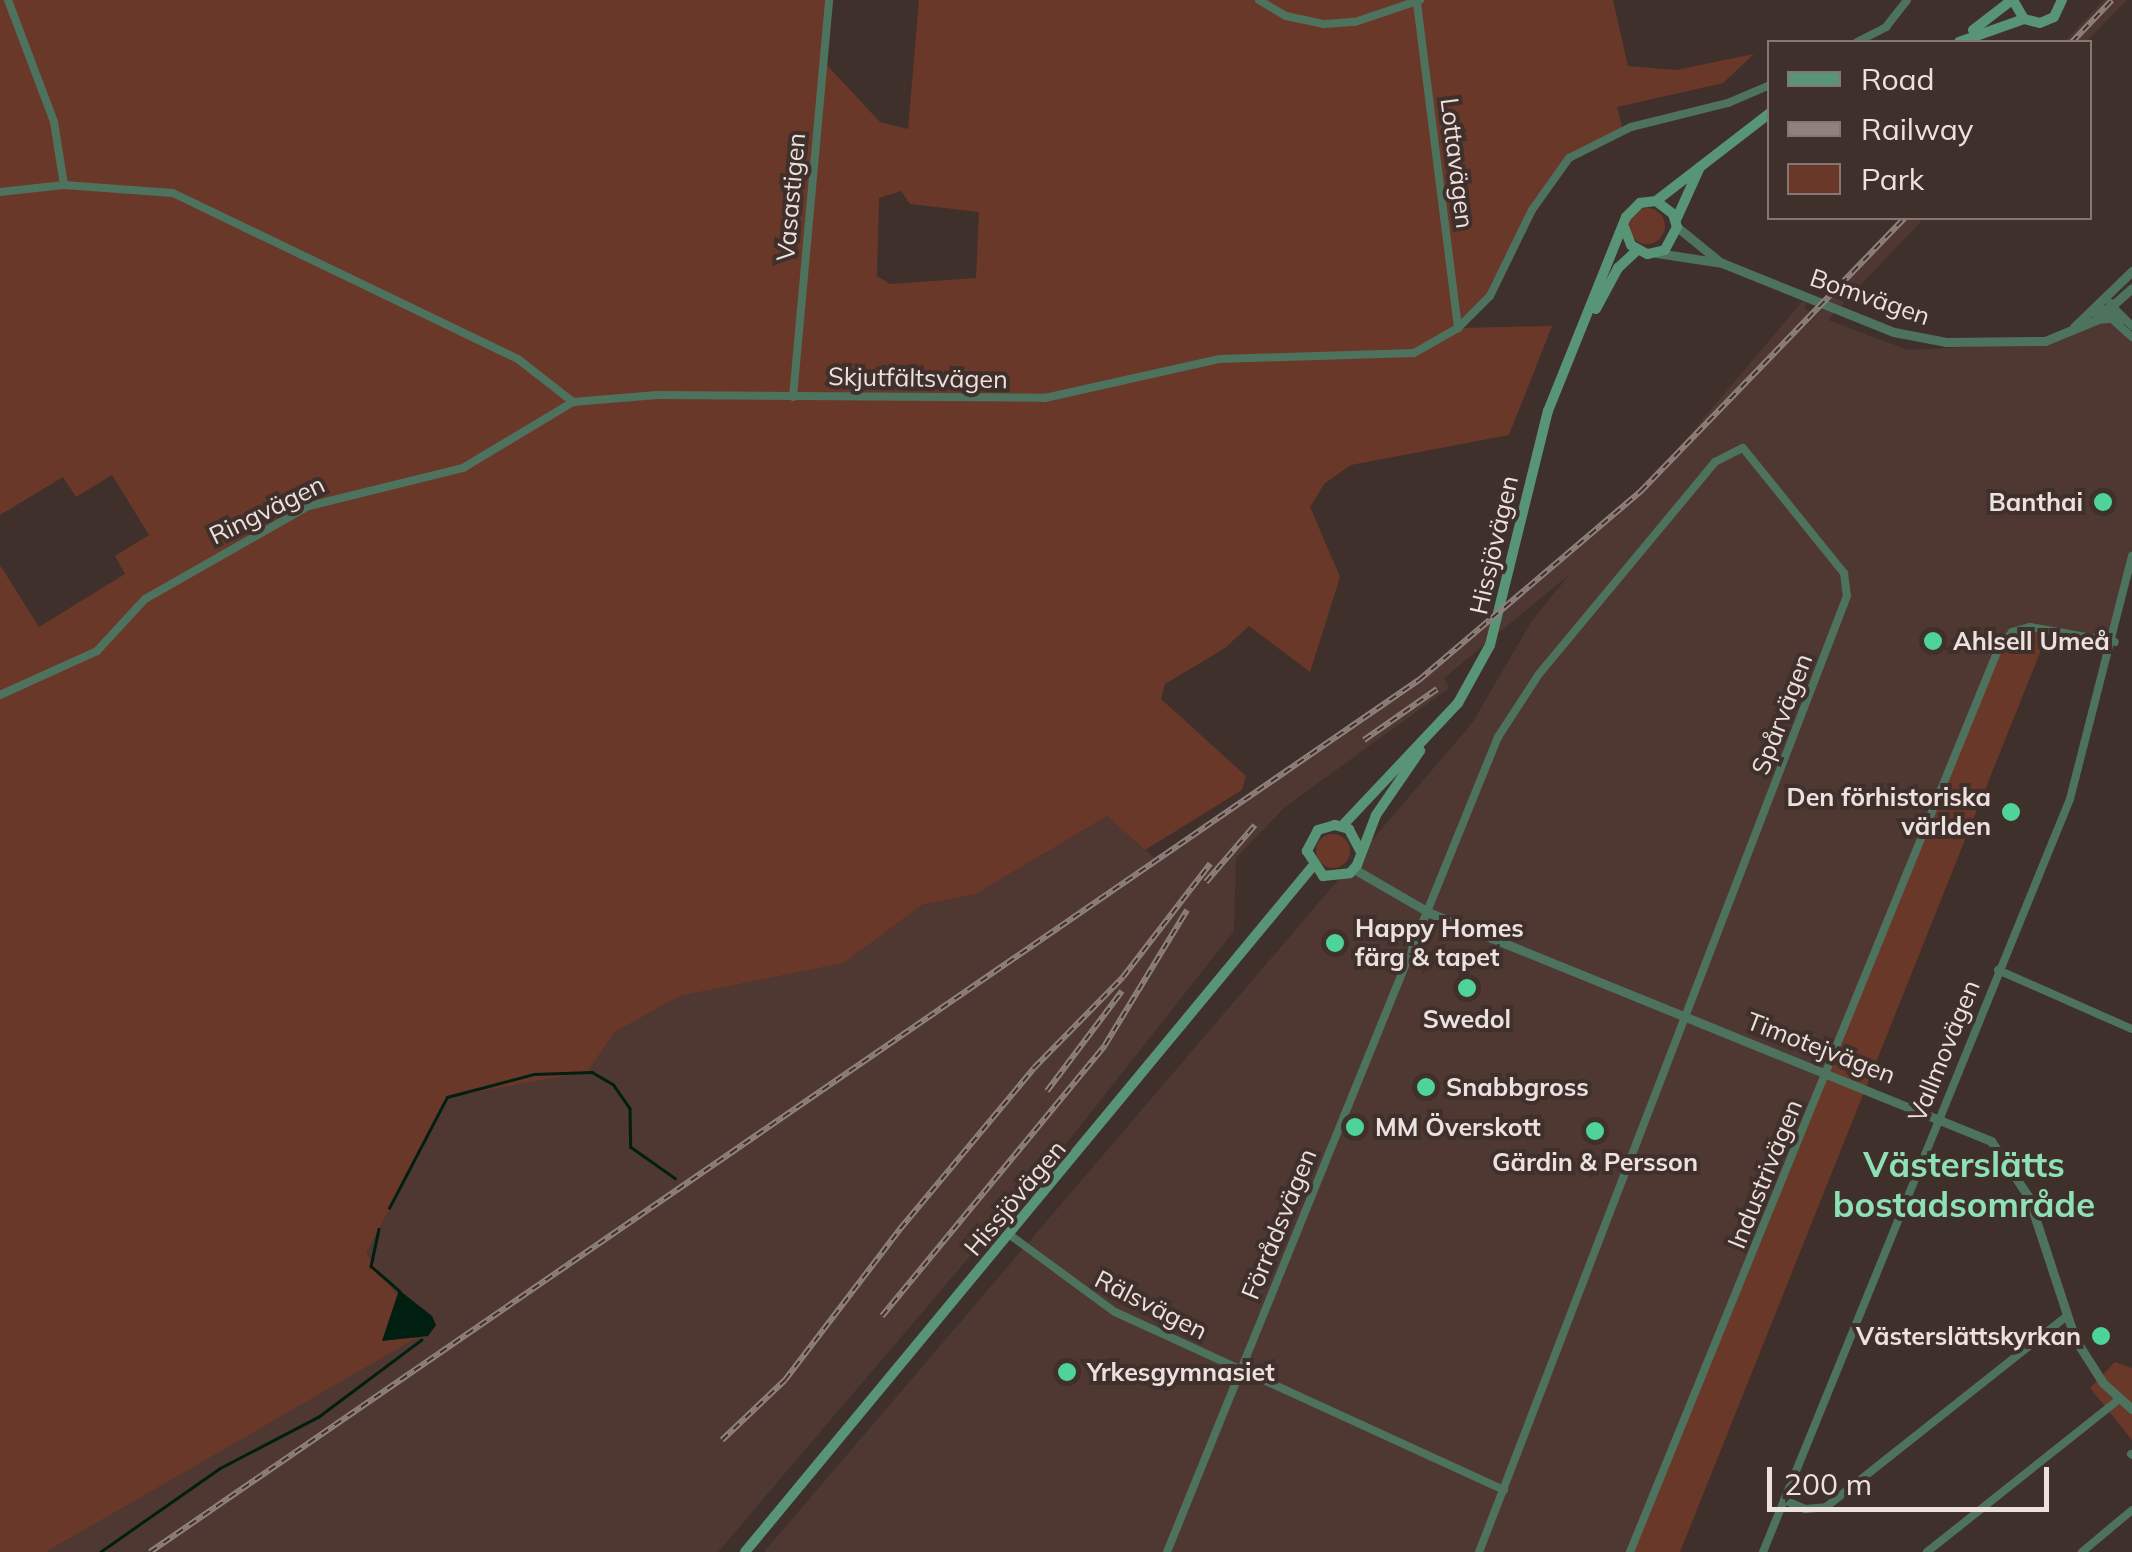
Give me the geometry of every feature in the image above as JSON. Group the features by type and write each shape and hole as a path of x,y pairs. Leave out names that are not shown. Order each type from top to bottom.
{"main road":[{"path":"1962,40 2012,0 2024,19"},
{"path":"1963,40 2004,21 2024,19 2040,23 2054,17 2062,1"},
{"path":"1705,158 1672,242 1657,253 1637,250 1624,227 1632,208 1656,201 1705,158 1767,115"},
{"path":"1656,201 1676,224"},
{"name":"Hissjövägen","path":"1342,826 1458,703 1495,631 1538,443 1624,227"},
{"name":"Hissjövägen","path":"1569,358 1618,268 1637,250"},
{"name":"Hissjövägen","path":"1361,852 1386,798 1435,730"},
{"path":"1326,826 1342,826 1361,852 1354,869 1331,878 1312,867 1312,837 1326,826"},
{"name":"Hissjövägen","path":"745,1552 1312,867"}],"street":[{"path":"8,0 54,122 64,185"},
{"name":"Vasastigen","path":"793,397 829,0"},
{"path":"1259,0 1309,24 1355,22 1418,1"},
{"path":"1862,40 1886,27 1907,0"},
{"name":"Lottavägen","path":"1418,1 1458,328"},
{"name":"Skjutfältsvägen","path":"573,402 1069,396 1208,360 1386,359 1414,353 1458,328 1490,296 1532,210 1569,158 1631,127 1728,104 1767,87"},
{"path":"0,192 64,185 173,193 518,358 573,402"},
{"name":"Bomvägen","path":"1676,224 1722,263"},
{"name":"Bomvägen","path":"1657,253 1722,263 1918,338 2010,345 2068,332 2129,292"},
{"name":"Bomvägen","path":"2093,317 2132,270"},
{"name":"Bomvägen","path":"2111,307 2132,279"},
{"path":"2122,320 2129,292"},
{"path":"2111,307 2132,338"},
{"path":"2093,317 2122,320 2132,326"},
{"name":"Ringvägen","path":"0,695 97,651 145,599 309,506 463,468 573,402"},
{"name":"Spårvägen","path":"1430,913 1474,791 1520,701 1721,455 1749,450 1844,573 1848,589 1479,1552"},
{"name":"Vallmovägen","path":"1763,1552 2070,799 2114,642 2132,556"},
{"name":"Industrivägen","path":"1630,1552 2005,638 2030,628 2114,642"},
{"name":"Timotejvägen","path":"1354,869 1430,913 1940,1116 1991,1141 2010,1163 2028,1196 2066,1317 2090,1368 2118,1400 2132,1409"},
{"name":"Förrådsvägen","path":"1167,1552 1430,913"},
{"path":"1998,970 2108,1013 2132,1030"},
{"name":"Rälsvägen","path":"1010,1236 1078,1291 1241,1371 1504,1490"},
{"path":"1784,1500 1804,1510 1826,1506 2066,1317"},
{"path":"1928,1552 2118,1400"},
{"path":"2082,1552 2132,1510"}],"shaded area":[{"path":"2104,0 2127,0 2088,40 2066,40"},
{"path":"1902,220 1922,220 1828,320 1908,350 2028,344 2112,319 2132,337 2132,556 2115,642 2049,630 1637,1552 764,1552 1473,722 1531,622 1570,574 1444,678 1449,688 1285,807 1236,858 1234,931 1069,1140 718,1552 46,1552 424,1332 366,1253 449,1097 587,1072 615,1032 680,996 844,963 922,905 976,894 1107,816 1158,861 1424,676 1586,541 1650,482 1806,297 1805,309 1814,313"},
{"path":"399,1290 432,1316 436,1325 428,1336 382,1341"}],"green space":[{"path":"0,0 829,0 823,61 880,122 908,129 919,0 1613,0 1628,66 1676,70 1754,54 1723,83 1617,107 1623,130 1598,140 1552,176 1504,273 1460,328 1552,326 1509,435 1351,465 1325,483 1310,507 1340,577 1310,672 1249,626 1225,648 1165,684 1161,699 1246,776 1242,790 1145,850 1107,816 976,894 922,905 844,963 680,996 615,1032 587,1072 449,1097 366,1253 425,1333 46,1552 0,1552 0,565 39,627 125,574 115,556 149,535 112,475 76,497 63,477 0,515","holes":["901,191 910,204 979,212 976,278 890,284 877,276 879,198"]},
{"path":"1647,208 1660,213 1665,226 1660,239 1647,244 1634,239 1629,226 1634,213"},
{"path":"2018,629 2049,630 1680,1552 1630,1552 1998,650"},
{"path":"1333,834 1345,839 1350,851 1345,863 1333,868 1321,863 1316,851 1321,839"},
{"path":"2115,1362 2132,1368 2132,1440 2090,1388"}],"waterway":[{"path":"389,1208 447,1097 534,1074 592,1072 613,1084 630,1108 631,1147 675,1178"},
{"path":"379,1229 371,1266 399,1290"},
{"path":"100,1552 220,1468 318,1417 421,1340"}],"railway":[{"path":"2074,40 2112,0"},
{"path":"150,1552 1419,680 1641,491 1903,220"},
{"path":"1364,740 1437,689"},
{"path":"1206,882 1255,825"},
{"path":"722,1440 785,1380 900,1229 1034,1068 1123,977 1210,864"},
{"path":"882,1316 1105,1045 1187,910"},
{"path":"1047,1091 1122,991"}],"place":[{"name":"Banthai","path":"2103,502"},
{"name":"Ahlsell Umeå","path":"1933,641"},
{"name":"Den förhistoriska världen","path":"2011,812"},
{"name":"Happy Homes färg & tapet","path":"1335,943"},
{"name":"Swedol","path":"1467,988"},
{"name":"Snabbgross","path":"1426,1087"},
{"name":"MM Överskott","path":"1355,1127"},
{"name":"Gärdin & Persson","path":"1595,1131"},
{"name":"Västerslättskyrkan","path":"2101,1336"},
{"name":"Yrkesgymnasiet","path":"1067,1372"}],"district":[{"name":"Västerslätts bostadsområde","path":"1964,1184"}]}
